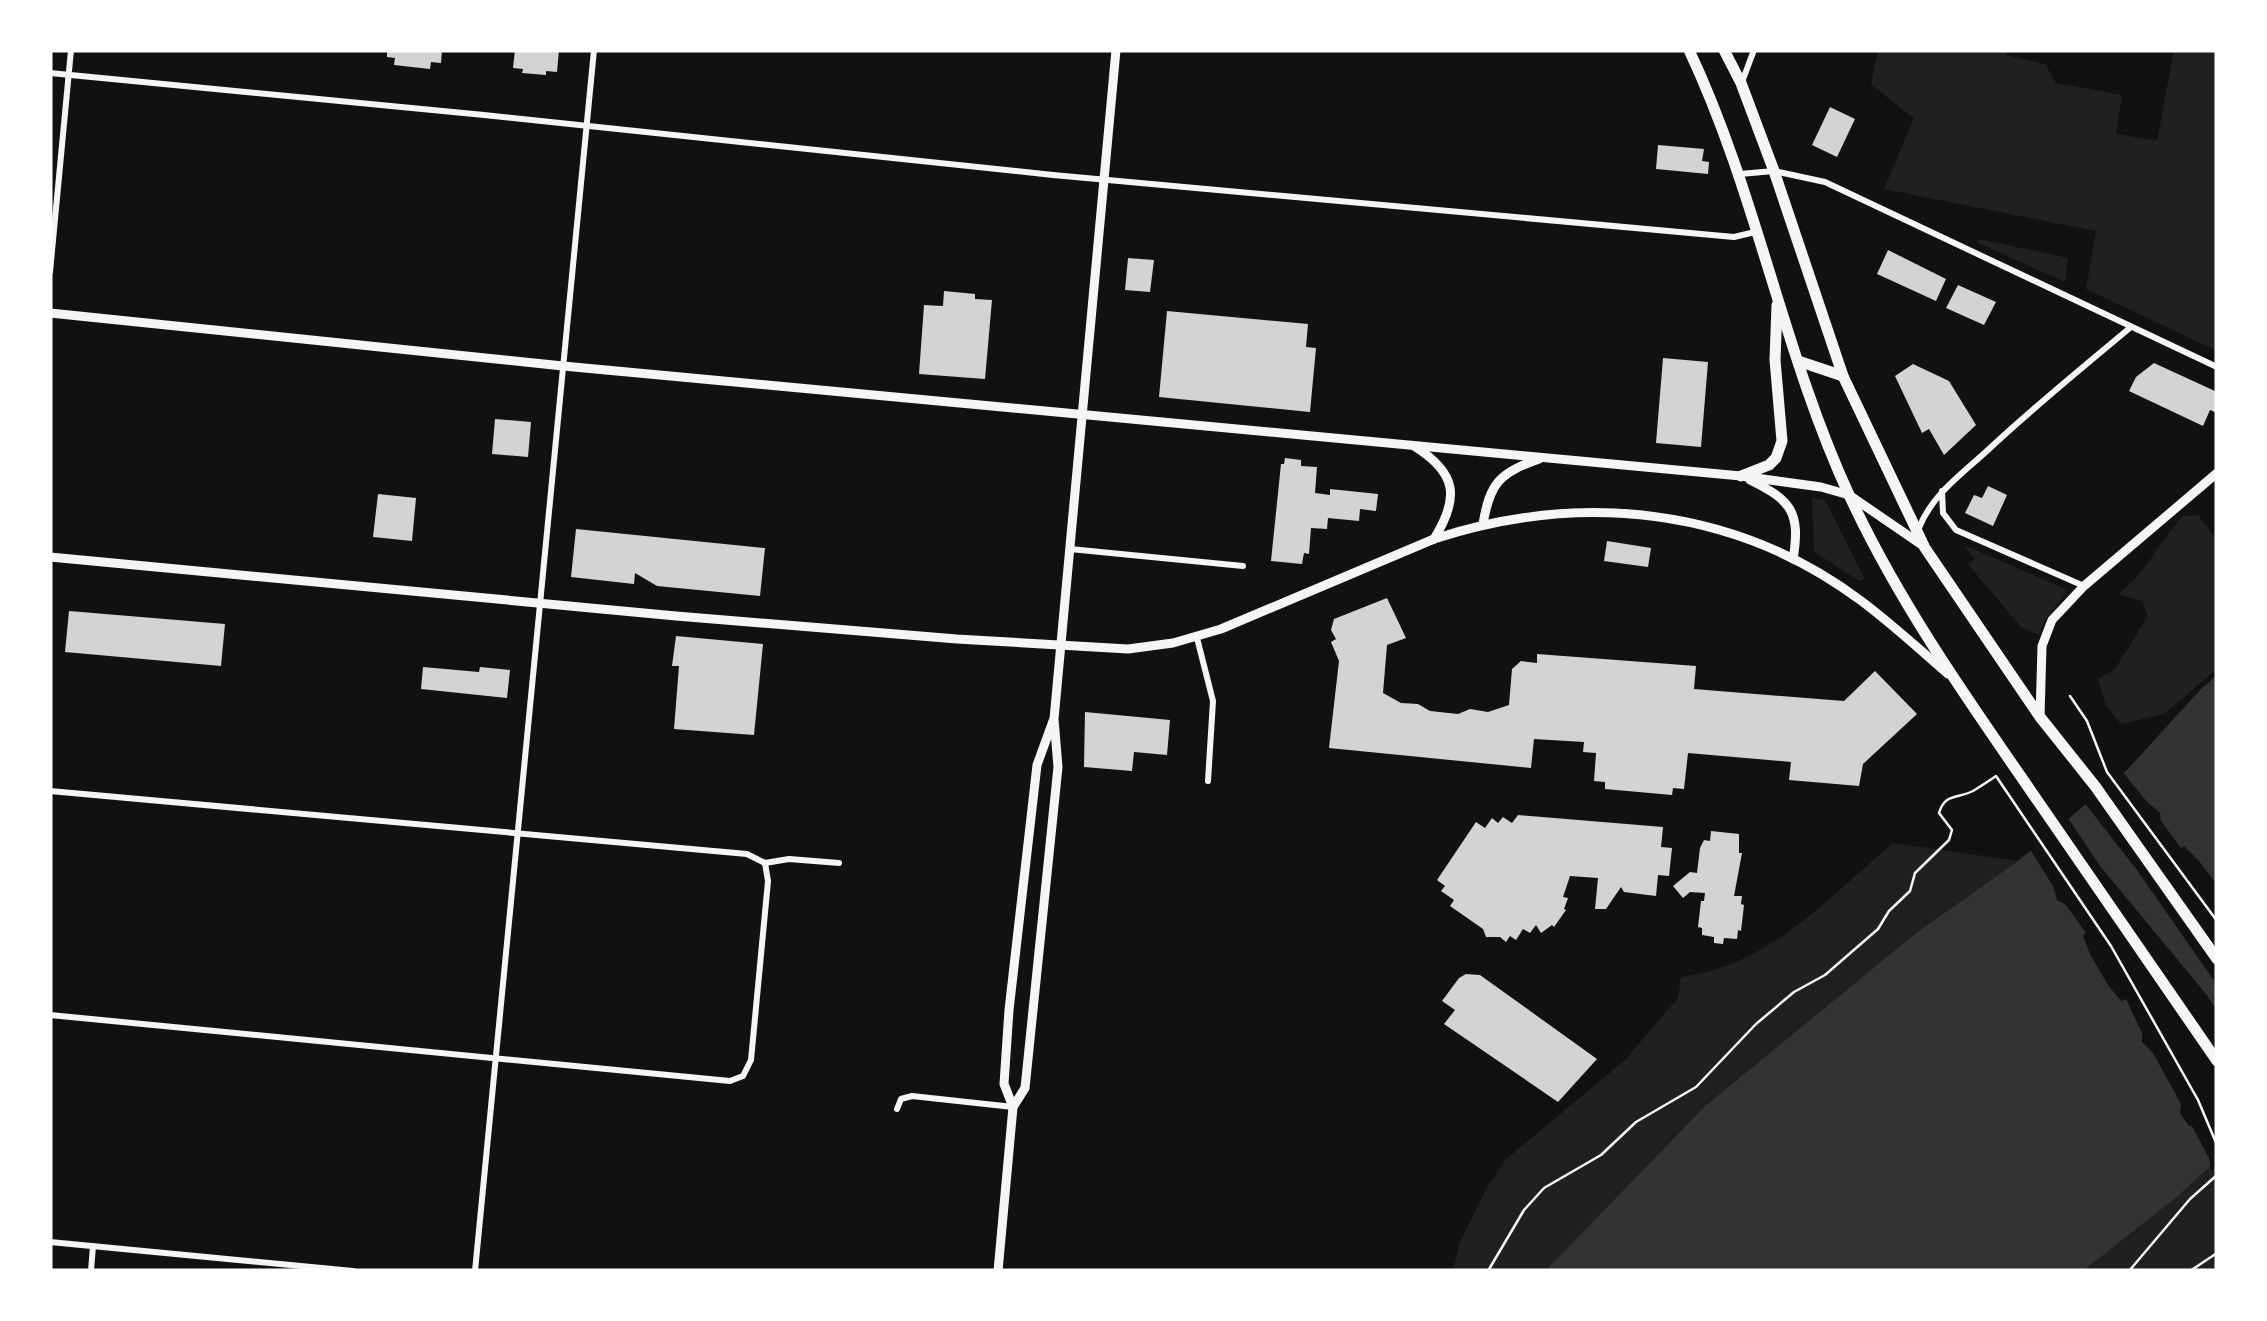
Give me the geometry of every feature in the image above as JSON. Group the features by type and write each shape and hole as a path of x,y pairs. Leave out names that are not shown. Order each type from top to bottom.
{"highway":[{"path":"1689,50 1740,174 1798,361 1849,495 1902,597 2217,1061"},
{"path":"1724,50 1742,83 1843,376 1925,548 2040,717 2130,834 2217,959"},
{"path":"1740,476 1769,465 1782,441 1776,360 1778,296"},
{"path":"1798,361 1843,376"}],"main road":[{"path":"1013,1107 1025,1088 1045,901 1058,767 1054,719 1116,50"},
{"path":"50,313 563,366 1740,476 1821,487 1849,495 1925,548"},
{"path":"1411,444 1440,466 1451,488 1448,516 1434,539"},
{"path":"1483,524 1487,500 1496,482 1504,474 1542,458"},
{"path":"2040,717 2044,638 2056,615 2084,586 2217,472"},
{"path":"1740,476 1777,494 1789,507 1797,528 1793,559"},
{"path":"50,557 540,604 1128,649 1197,638 1434,539 1483,524 1562,512 1646,514 1730,532 1793,559 1862,601 1957,682"},
{"path":"998,1271 1013,1107 1004,1084 1021,898 1037,765 1054,719"},
{"path":"1021,898 1045,901"}],"street":[{"path":"50,272 71,50"},
{"path":"475,1271 594,50"},
{"path":"1742,83 1754,50"},
{"path":"50,73 1105,180 1734,237 1758,232"},
{"path":"1740,174 1774,171 1825,182 2217,367"},
{"path":"1918,532 1926,510 1942,490 2131,327"},
{"path":"1942,490 1943,513 1956,530 2084,586"},
{"path":"1070,549 1242,566"},
{"path":"1197,638 1213,701 1208,780"},
{"path":"50,791 747,854 765,864 789,859 839,863"},
{"path":"50,1015 723,1080 744,1076 751,1060 768,881 765,864"},
{"path":"897,1109 901,1099 912,1096 1013,1107"},
{"path":"50,1242 352,1271"},
{"path":"91,1271 93,1246"}],"path":[{"path":"2070,696 2087,720 2107,772 2217,921"},
{"path":"1488,1271 1524,1210 1544,1188 1590,1162 1636,1122 1696,1088 1756,1024 1794,992 1825,975 1878,928 1910,891 1915,873 1950,840 1952,830 1939,813 1942,802 1951,796 1968,794 1996,776 2110,946 2198,1100 2217,1145"},
{"path":"2129,1271 2190,1199 2217,1175"},
{"path":"2190,1271 2217,1253"}],"shaded area":[{"path":"1878,50 2006,50 2006,55 2045,64 2056,83 2122,95 2116,134 2157,141 2174,50 2217,50 2217,351 2086,289 2096,231 1884,189 1914,118 1871,85"},
{"path":"1979,239 2068,258 2065,282 1978,243"},
{"path":"1812,498 1825,500 1864,578 1861,582 1814,552"},
{"path":"2198,515 2215,538 2217,669 2164,714 2121,724 2106,706 2098,679 2115,669 2148,616 2142,601 2118,594 2137,577 2183,516"},
{"path":"1964,545 2068,590 2045,620 2039,635 2021,627 1968,564 1975,559"},
{"path":"2217,675 2217,1160 2178,1196 2083,1271 1545,1271 1705,1106 1916,933 2018,861 2128,769"},
{"path":"1893,843 2018,861 1916,933 1705,1106 1545,1271 1453,1271 1459,1244 1505,1160 1625,1060 1678,998 1681,977 1712,971 1769,944 1821,906"},
{"path":"2217,1160 2217,1271 2083,1271 2178,1196"}],"pier":[{"path":"2126,765 2122,771 2160,813 2161,821 2181,848 2184,846 2199,861 2217,885 2217,985 2137,870 2083,801"},
{"path":"2066,815 2100,866 2217,1011 2217,1166 2211,1172 2209,1158 2192,1126 2180,1113 2181,1104 2153,1053 2142,1042 2142,1033 2126,999 2121,1001 2108,985 2090,954 2083,936 2086,933 2066,905 2057,900 2053,886 2031,851 2023,851"}],"building":[{"path":"387,50 442,50 441,63 431,62 430,69 394,65 395,58 387,57"},
{"path":"515,50 559,50 557,72 522,73 523,69 513,68"},
{"path":"1830,107 1855,119 1837,157 1812,145"},
{"path":"1658,145 1704,149 1702,161 1709,162 1708,174 1656,169"},
{"path":"1888,250 1946,279 1936,301 1877,274"},
{"path":"1128,258 1154,260 1150,292 1125,290"},
{"path":"1958,285 1996,302 1984,325 1946,308"},
{"path":"944,291 992,300 985,379 919,374 924,305 943,306"},
{"path":"1167,311 1308,324 1306,347 1316,348 1310,412 1159,397"},
{"path":"1663,358 1708,362 1701,447 1656,443"},
{"path":"2154,363 2217,392 2217,413 2210,410 2203,426 2129,391 2136,377"},
{"path":"1913,364 1949,381 1976,425 1944,455 1929,429 1922,433 1895,376"},
{"path":"495,419 531,422 528,457 492,454"},
{"path":"1285,458 1301,460 1301,466 1317,467 1315,493 1330,495 1330,489 1378,494 1376,511 1360,509 1359,521 1328,518 1327,529 1311,528 1309,554 1304,553 1302,564 1271,561 1281,464"},
{"path":"1988,486 2007,495 1993,526 1965,513 1974,495 1982,498"},
{"path":"378,494 416,498 412,541 373,537"},
{"path":"576,529 765,548 760,596 657,586 635,573 634,584 571,577"},
{"path":"1607,541 1651,548 1648,567 1604,561"},
{"path":"1387,598 1406,638 1387,645 1383,693 1430,711 1488,712 1509,705 1512,669 1521,661 1537,663 1537,654 1696,666 1694,689 1844,701 1875,671 1917,714 1863,764 1859,786 1789,780 1791,762 1688,753 1684,789 1673,788 1672,795 1605,789 1605,782 1594,781 1596,753 1583,752 1584,742 1534,739 1531,768 1329,748 1339,661 1331,642 1336,639 1331,630 1334,619"},
{"path":"69,611 225,624 221,666 65,652"},
{"path":"676,636 763,644 754,735 674,729 679,666 672,666"},
{"path":"423,667 479,672 480,667 510,670 507,698 421,689"},
{"path":"1085,712 1170,720 1167,755 1134,752 1132,771 1084,767"},
{"path":"1518,815 1663,827 1661,847 1672,848 1669,876 1658,875 1656,896 1624,892 1621,887 1606,909 1595,909 1598,878 1570,876 1563,897 1568,898 1566,910 1554,927 1541,933 1536,925 1530,933 1523,929 1516,940 1510,936 1506,942 1500,937 1486,937 1483,929 1450,906 1454,900 1441,891 1445,886 1437,880 1476,822 1485,828 1492,818 1498,823 1503,817 1512,823"},
{"path":"1711,831 1739,834 1742,853 1734,896 1742,896 1744,905 1741,931 1738,930 1737,939 1724,938 1723,944 1702,935 1702,928 1698,927 1705,893 1690,892 1683,898 1673,886 1690,872 1697,873 1700,848 1704,840 1710,841"},
{"path":"1466,974 1480,975 1597,1059 1558,1102 1444,1024 1455,1010 1442,1001"}]}
